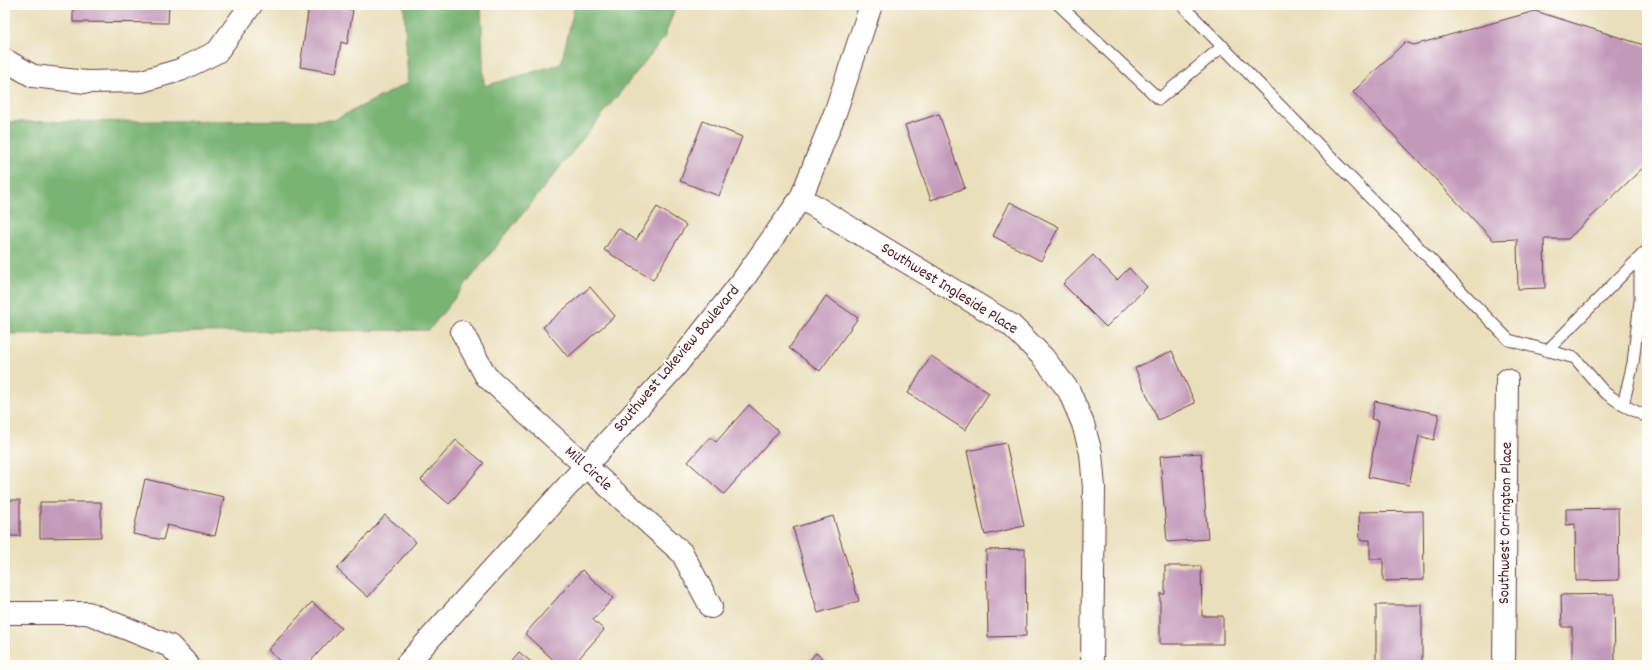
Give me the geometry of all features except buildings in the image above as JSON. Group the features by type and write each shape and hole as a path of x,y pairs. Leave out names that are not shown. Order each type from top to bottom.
{"street":[{"path":"5,60 33,76 86,82 142,81 180,70 217,52 251,5"},
{"name":"Southwest Lakeview Boulevard","path":"406,665 675,367 740,284 801,198 835,113 871,5"},
{"name":"Southwest Ingleside Place","path":"801,198 1011,324 1044,357 1068,391 1083,424 1090,453 1094,488 1092,665"},
{"name":"Mill Circle","path":"462,332 486,376 682,553 711,607"},
{"name":"Southwest Orrington Place","path":"1504,665 1507,380"},
{"path":"5,613 88,613 170,646 188,665"}],"lane":[{"path":"1059,5 1159,99 1223,46"},
{"path":"1182,5 1509,340 1575,358 1604,392 1623,405 1647,417"},
{"path":"1547,351 1643,254"},
{"path":"1623,405 1634,363 1643,254"}],"green space":[{"path":"404,5 481,5 484,86 561,64 575,5 676,5 664,38 429,330 5,334 5,122 334,120 408,83"}]}
